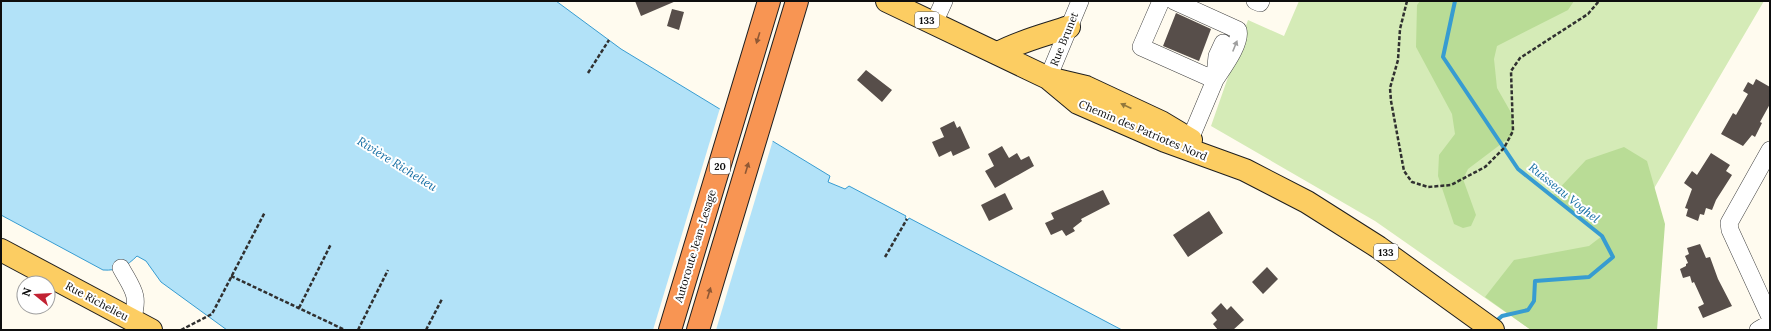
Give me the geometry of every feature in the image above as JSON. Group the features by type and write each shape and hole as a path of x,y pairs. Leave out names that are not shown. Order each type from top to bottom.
{"highway":[{"name":"Autoroute Jean-Lesage","path":"670,330 769,1"},
{"name":"20","path":"698,330 797,1"}],"main road":[{"name":"Chemin des Patriotes Nord","path":"887,1 1048,78 1078,103 1188,144 1307,202 1353,230 1489,327"},
{"path":"998,53 1017,43 1034,40 1069,27"},
{"name":"Rue Richelieu","path":"1,250 142,327"}],"street":[{"path":"934,23 944,1"},
{"name":"Rue Brunet","path":"1048,78 1080,1"},
{"path":"1164,1 1161,1 1141,47 1215,80"},
{"path":"1174,1 1238,30 1239,36 1230,58 1215,80 1188,144"},
{"path":"1255,1 1260,3 1261,1"},
{"path":"1215,80 1217,56 1223,43"},
{"path":"1770,150 1731,216 1729,223 1730,230 1770,317"},
{"path":"121,268 136,295 142,327"},
{"path":"1758,330 1770,323"}],"path":[{"path":"1407,1 1400,29 1398,60 1390,88 1391,101 1404,171 1412,182 1428,187 1451,186 1485,167 1504,148 1513,131 1511,71 1520,58 1588,14 1599,1"},
{"path":"588,73 610,40"},
{"path":"181,330 212,314 265,212"},
{"path":"886,257 907,219"},
{"path":"300,308 331,244"},
{"path":"358,330 388,270"},
{"path":"231,276 345,330"},
{"path":"426,330 442,298"}],"green space":[{"path":"1299,1 1764,1 1571,330 1531,330 1375,221 1211,126 1248,20 1284,36"},
{"path":"1420,1 1574,1 1568,10 1497,46 1494,59 1497,88 1513,116 1513,135 1468,169 1463,179 1476,215 1471,226 1463,228 1454,224 1438,176 1439,155 1455,134 1452,114 1416,47 1417,5"},
{"path":"1624,147 1647,161 1665,224 1657,330 1531,330 1485,297 1514,260 1589,246 1602,236 1552,196 1586,160"}],"water":[{"name":"Rivière Richelieu","path":"1,1 556,1 621,49 830,176 828,182 845,189 849,186 906,216 905,218 908,220 909,218 1122,330 227,330 161,282 146,261 137,256 130,263 122,267 113,270 103,270 1,215"}],"pier":[{"path":"720,108 773,140 716,330 653,330"}],"building":[{"path":"635,1 676,1 641,16"},
{"path":"672,9 684,12 679,30 667,26"},
{"path":"1176,13 1211,29 1199,61 1163,46"},
{"path":"866,70 892,90 882,102 857,80"},
{"path":"1756,79 1770,87 1770,104 1760,122 1762,123 1755,137 1752,135 1743,146 1721,134 1733,113 1736,115 1748,94 1743,91 1748,82 1753,85"},
{"path":"954,121 957,128 960,126 970,148 953,156 951,151 939,157 932,142 944,137 940,128"},
{"path":"1002,146 1009,158 1017,153 1021,160 1029,156 1034,166 995,188 985,171 994,166 988,154"},
{"path":"1711,153 1730,165 1726,171 1732,175 1716,200 1712,210 1706,208 1704,215 1700,214 1698,221 1686,216 1688,209 1685,208 1692,189 1684,183 1692,171 1697,175"},
{"path":"1103,190 1110,204 1081,219 1082,221 1073,228 1075,231 1066,236 1062,230 1051,235 1045,223 1054,219 1051,213"},
{"path":"1005,193 1013,209 989,221 981,205"},
{"path":"1209,211 1223,233 1188,257 1173,235"},
{"path":"1700,244 1706,258 1710,257 1718,279 1732,306 1703,318 1698,307 1704,304 1694,282 1692,283 1690,276 1683,278 1680,269 1688,263 1685,256 1689,254 1687,248"},
{"path":"1267,267 1278,279 1263,294 1252,282"},
{"path":"1221,303 1227,310 1231,306 1244,320 1233,330 1218,330 1213,324 1217,320 1211,313"}],"waterway":[{"name":"Ruisseau Voghel","path":"1455,1 1443,57 1518,169 1602,236 1613,257 1589,277 1535,281 1534,301 1528,310 1502,316 1494,323"}]}
